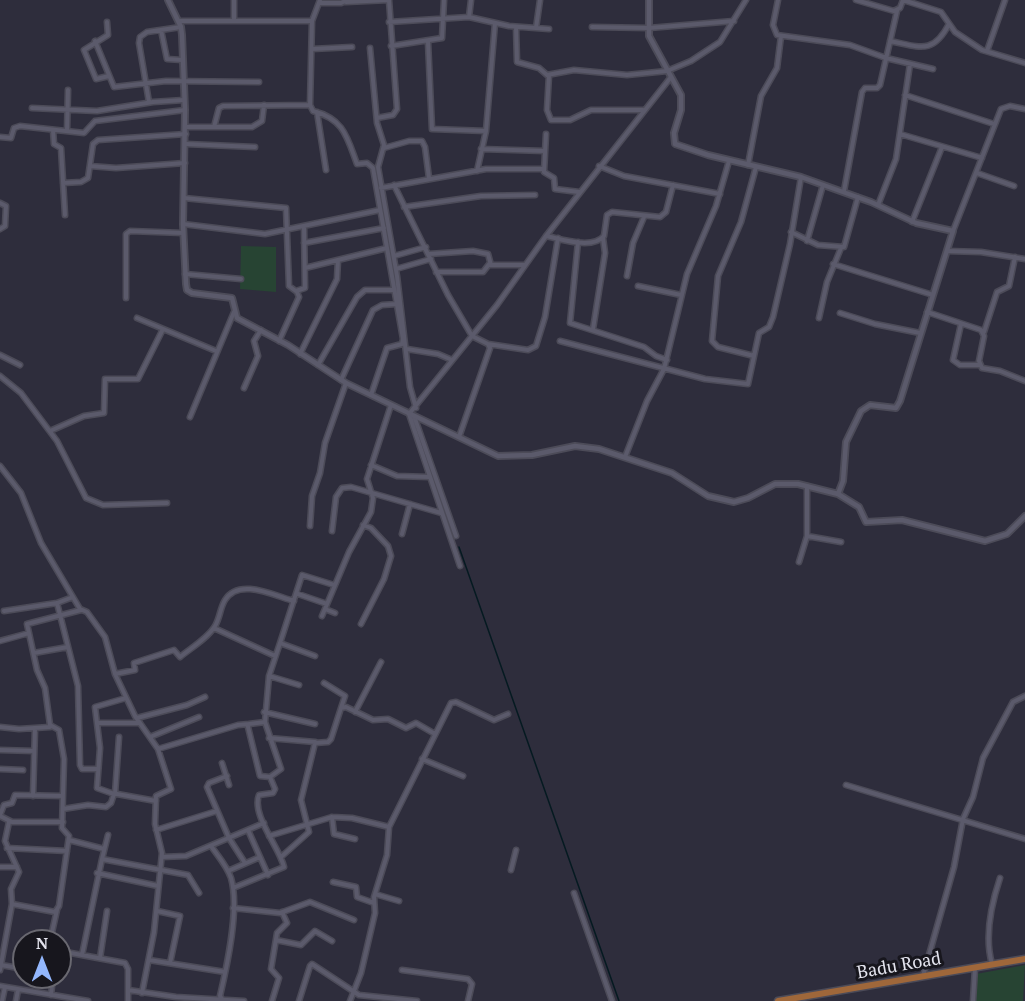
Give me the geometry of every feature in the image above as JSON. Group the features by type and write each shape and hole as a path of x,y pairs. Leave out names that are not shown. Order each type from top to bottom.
{"main road":[{"name":"Badu Road","path":"778,1001 1025,959"}],"street":[{"path":"168,0 180,24 184,82 186,144 183,234 187,290 192,293 232,298 237,318 261,330 343,381 490,453 507,457 575,447 599,449 672,473 708,496 725,501 741,501 775,484 807,485 838,494 859,507 866,522 902,520 985,541 1007,534 1025,516"},
{"path":"234,0 234,21"},
{"path":"310,105 312,21 320,2 389,0 396,112 393,116 376,118"},
{"path":"391,46 442,38 444,0"},
{"path":"469,17 471,0"},
{"path":"536,28 540,0"},
{"path":"649,0 649,36 682,100 674,133 675,144 729,161 801,177 844,191 912,222 952,231"},
{"path":"516,27 517,62 539,68 549,75 574,70 627,75 667,71 713,47 726,36 746,0"},
{"path":"778,0 773,29 781,36 850,45 886,58 933,69"},
{"path":"856,0 897,11"},
{"path":"844,191 862,92 865,88 879,87 897,11 903,0 941,12 955,32 987,51 1025,63"},
{"path":"987,51 1005,0"},
{"path":"389,22 469,17 516,27 549,29"},
{"path":"149,102 139,40 143,33 180,24 312,21"},
{"path":"591,27 649,28 735,21"},
{"path":"107,22 108,35 86,46 84,52 96,79 109,76"},
{"path":"477,171 486,131 495,23"},
{"path":"890,41 921,47 932,46 940,40 949,23"},
{"path":"161,30 167,59 182,60"},
{"path":"748,165 761,96 777,68 781,36"},
{"path":"95,41 114,87 146,83 259,82"},
{"path":"428,42 432,129 486,131"},
{"path":"312,49 352,47"},
{"path":"370,48 376,118 384,148 378,162 381,188 396,270 410,387 416,408"},
{"path":"878,205 891,176 900,134 910,64"},
{"path":"549,75 547,110 551,120 570,120 591,110 643,110"},
{"path":"460,566 429,477 412,415 599,166 671,77"},
{"path":"67,131 68,90"},
{"path":"905,95 994,124"},
{"path":"32,108 98,111 149,102 184,100"},
{"path":"185,127 244,128 258,125 262,121 264,105"},
{"path":"214,127 221,106 310,105 317,112 343,127 357,164 371,165 381,210 403,342 387,348 371,395"},
{"path":"838,494 843,481 846,442 858,416 866,406 891,408 897,406 952,231 977,173 994,124 1005,107 1015,106 1025,110"},
{"path":"0,137 11,138 14,128 20,126 87,132 95,121 185,110"},
{"path":"317,112 326,170"},
{"path":"53,130 54,144 62,148 65,215"},
{"path":"63,183 84,180 89,174 93,144 98,140 186,134"},
{"path":"546,134 545,174 554,178 555,189 580,192"},
{"path":"900,134 982,158"},
{"path":"384,148 409,141 422,141 425,147 429,178"},
{"path":"186,144 255,147"},
{"path":"912,222 942,147"},
{"path":"481,149 545,151"},
{"path":"625,457 647,401 664,369 689,267 720,194 729,161"},
{"path":"90,166 116,168 185,163"},
{"path":"599,166 624,176 720,194"},
{"path":"754,356 718,347 711,340 718,276 741,222 756,167"},
{"path":"381,188 477,171 544,169"},
{"path":"977,173 1014,186"},
{"path":"560,340 664,369 745,385 750,381 759,333 771,324 801,177"},
{"path":"394,185 426,247 436,272 472,336 488,344 528,351 536,346 545,317 558,238"},
{"path":"592,329 605,253 603,238 609,213 663,215 673,185"},
{"path":"807,241 823,185"},
{"path":"404,207 481,196 535,195"},
{"path":"819,318 833,264 841,248 846,244 858,197"},
{"path":"184,198 282,206 287,210 289,286 299,294 298,301 279,341"},
{"path":"0,203 6,206 4,226 0,229"},
{"path":"183,224 265,234 381,210"},
{"path":"627,276 633,243 644,216"},
{"path":"295,291 304,289 304,226"},
{"path":"304,243 384,228"},
{"path":"126,298 126,234 130,231 183,234"},
{"path":"791,232 818,245 841,248"},
{"path":"546,236 578,242 603,238"},
{"path":"578,242 568,321 572,325 592,329 644,347 667,360"},
{"path":"393,256 426,247"},
{"path":"305,268 387,248"},
{"path":"396,270 430,256 479,251 488,254 490,263 495,266 525,266"},
{"path":"947,251 1025,259"},
{"path":"980,366 984,332 997,292 1009,286 1015,257"},
{"path":"300,354 334,285 338,260"},
{"path":"436,272 483,272 490,263"},
{"path":"833,264 933,295"},
{"path":"185,274 241,279"},
{"path":"638,286 682,295"},
{"path":"318,366 357,297 365,290 394,290"},
{"path":"310,526 312,496 343,381 373,310 397,304"},
{"path":"190,417 234,312"},
{"path":"927,312 984,332"},
{"path":"840,313 875,324 920,333"},
{"path":"137,318 216,351"},
{"path":"961,324 953,360 960,365 980,366 985,370 1000,371 1025,381"},
{"path":"50,431 84,416 104,412 105,379 138,379 163,329"},
{"path":"244,388 258,356 254,345 261,330"},
{"path":"459,437 489,358 488,344"},
{"path":"407,349 438,354 453,360"},
{"path":"0,355 20,366"},
{"path":"0,376 21,393 50,431 64,452 83,493 91,501 110,505 167,502"},
{"path":"322,616 334,585 371,512 373,494 366,482 391,405"},
{"path":"412,415 456,536"},
{"path":"371,465 387,474 405,478 429,477"},
{"path":"0,466 21,493 41,543 81,610"},
{"path":"799,562 807,536 807,485"},
{"path":"332,531 339,489 351,488 441,513"},
{"path":"402,534 410,504"},
{"path":"361,624 384,579 392,556 388,546 373,530 363,525"},
{"path":"807,536 841,542"},
{"path":"249,724 260,776 270,777 281,769 268,738 265,722 264,712 269,676 298,594 302,575 334,585"},
{"path":"116,674 135,670 134,663 174,651 180,657 214,628 223,602 229,594 240,589 250,588 294,602"},
{"path":"298,594 335,613"},
{"path":"4,611 57,603 73,597"},
{"path":"57,603 78,686 80,765 82,769 98,769"},
{"path":"51,727 45,688 34,653 28,622 59,617 81,610 87,612 105,637 126,698 138,721 158,749 171,789 156,794 156,831 162,857 157,911 142,993"},
{"path":"214,628 275,656"},
{"path":"0,641 29,633"},
{"path":"280,643 315,656"},
{"path":"34,653 68,647"},
{"path":"355,712 381,662"},
{"path":"269,676 299,685"},
{"path":"268,738 315,743 330,741 345,696 324,683"},
{"path":"923,976 954,867 963,819 992,739 1013,702 1025,696"},
{"path":"97,723 138,721 205,697"},
{"path":"126,698 97,705 100,748 97,790 156,801"},
{"path":"350,1001 361,973 375,913 375,894 387,855 389,827 452,702 494,720 508,714"},
{"path":"341,708 373,720 388,719 406,728 416,723 435,734"},
{"path":"264,712 315,724"},
{"path":"150,737 199,717"},
{"path":"158,749 238,725 265,722"},
{"path":"0,727 35,729 51,727 57,728 60,736 64,759 62,828 69,834 69,840 53,929"},
{"path":"33,796 35,729"},
{"path":"63,809 88,805 106,807 111,803 115,794 118,737"},
{"path":"281,857 308,834 302,796 315,743"},
{"path":"0,750 34,751"},
{"path":"423,759 463,776"},
{"path":"222,763 229,785"},
{"path":"0,769 23,771"},
{"path":"226,777 207,786 230,838 245,863"},
{"path":"233,888 284,869 281,857 264,823 258,797 273,793 275,789 270,777"},
{"path":"846,784 1025,839"},
{"path":"63,796 15,795 12,803 4,805 0,816 9,822 63,822"},
{"path":"156,831 217,811"},
{"path":"269,836 332,817 352,818 389,827"},
{"path":"332,817 334,834 356,839"},
{"path":"1,967 12,904 11,889 18,878 17,867 5,841 9,822"},
{"path":"162,857 186,856 264,823"},
{"path":"248,830 268,875"},
{"path":"82,955 97,873 108,835"},
{"path":"69,840 104,849"},
{"path":"211,846 228,871 233,888 233,908 220,1000"},
{"path":"7,849 67,852"},
{"path":"511,870 516,850"},
{"path":"228,871 260,857"},
{"path":"102,859 188,875 199,893"},
{"path":"0,867 17,867"},
{"path":"97,873 158,886"},
{"path":"992,965 987,942 1000,878"},
{"path":"333,882 356,887 357,897 375,903"},
{"path":"574,892 612,1001"},
{"path":"375,894 399,901"},
{"path":"233,908 246,908 267,913 282,912 310,902 354,920"},
{"path":"12,904 50,912 58,909"},
{"path":"100,958 107,911"},
{"path":"157,911 180,916 170,963"},
{"path":"272,1001 279,978 270,969 279,930 287,923 282,912"},
{"path":"276,940 301,945 315,931 332,941"},
{"path":"72,953 122,961 127,965 128,1001"},
{"path":"149,960 225,972"},
{"path":"299,1001 312,964 353,992 365,996 417,1001"},
{"path":"973,1001 975,968"},
{"path":"402,970 468,979 472,984 468,1001"},
{"path":"2,1001 3,987 88,1001"},
{"path":"51,995 52,989"},
{"path":"16,1001 18,990"},
{"path":"128,990 156,995 244,1001"},
{"path":"156,995 156,1001"}],"green space":[{"path":"241,246 276,247 276,292 240,289"},
{"path":"1025,965 1023,1001 972,1001 976,974"}],"waterway":[{"path":"459,547 619,1001"}]}
